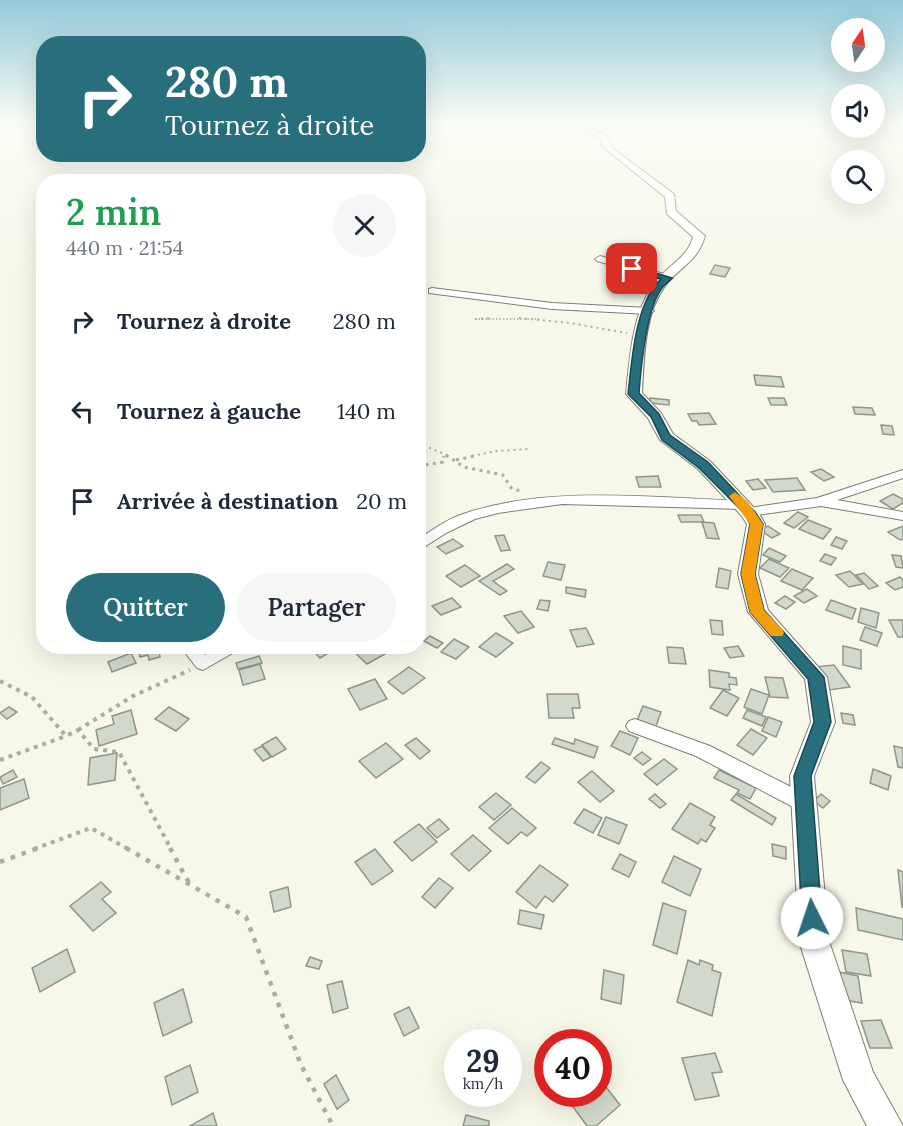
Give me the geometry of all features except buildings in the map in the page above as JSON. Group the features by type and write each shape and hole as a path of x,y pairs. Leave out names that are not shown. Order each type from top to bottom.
{"street":[{"path":"644,177 670,196 671,212 699,236 696,252 657,288 638,346 634,394 656,416 666,437 704,465 747,508 756,524 748,574 758,612 816,677 823,722 802,776 814,941 859,1080 886,1126"},
{"path":"600,260 668,278"},
{"path":"432,291 552,306 648,311"},
{"path":"426,541 441,530 470,516 551,501 747,508 819,501 903,474"},
{"path":"819,501 903,516"},
{"path":"195,654 203,664 219,654"},
{"path":"635,726 703,751 804,803"}],"path":[{"path":"475,319 500,316 552,319 642,336"},
{"path":"426,446 436,449 444,456 469,469 503,475 512,489 532,493"},
{"path":"454,461 496,451 528,449"},
{"path":"426,465 443,462 444,456"},
{"path":"0,760 66,736 133,696 203,664"},
{"path":"0,681 32,697 66,736"},
{"path":"78,730 94,749 119,752 190,885"},
{"path":"0,862 91,828 246,917 301,1065 333,1126"}],"slow traffic":[{"path":"735,496 744,505 756,524 748,574 758,612 777,633"}],"route":[{"path":"632,269 668,278 657,288 638,346 634,394 656,416 666,437 704,465 749,512 756,524 748,574 758,612 816,677 823,722 802,776 812,918"}]}
